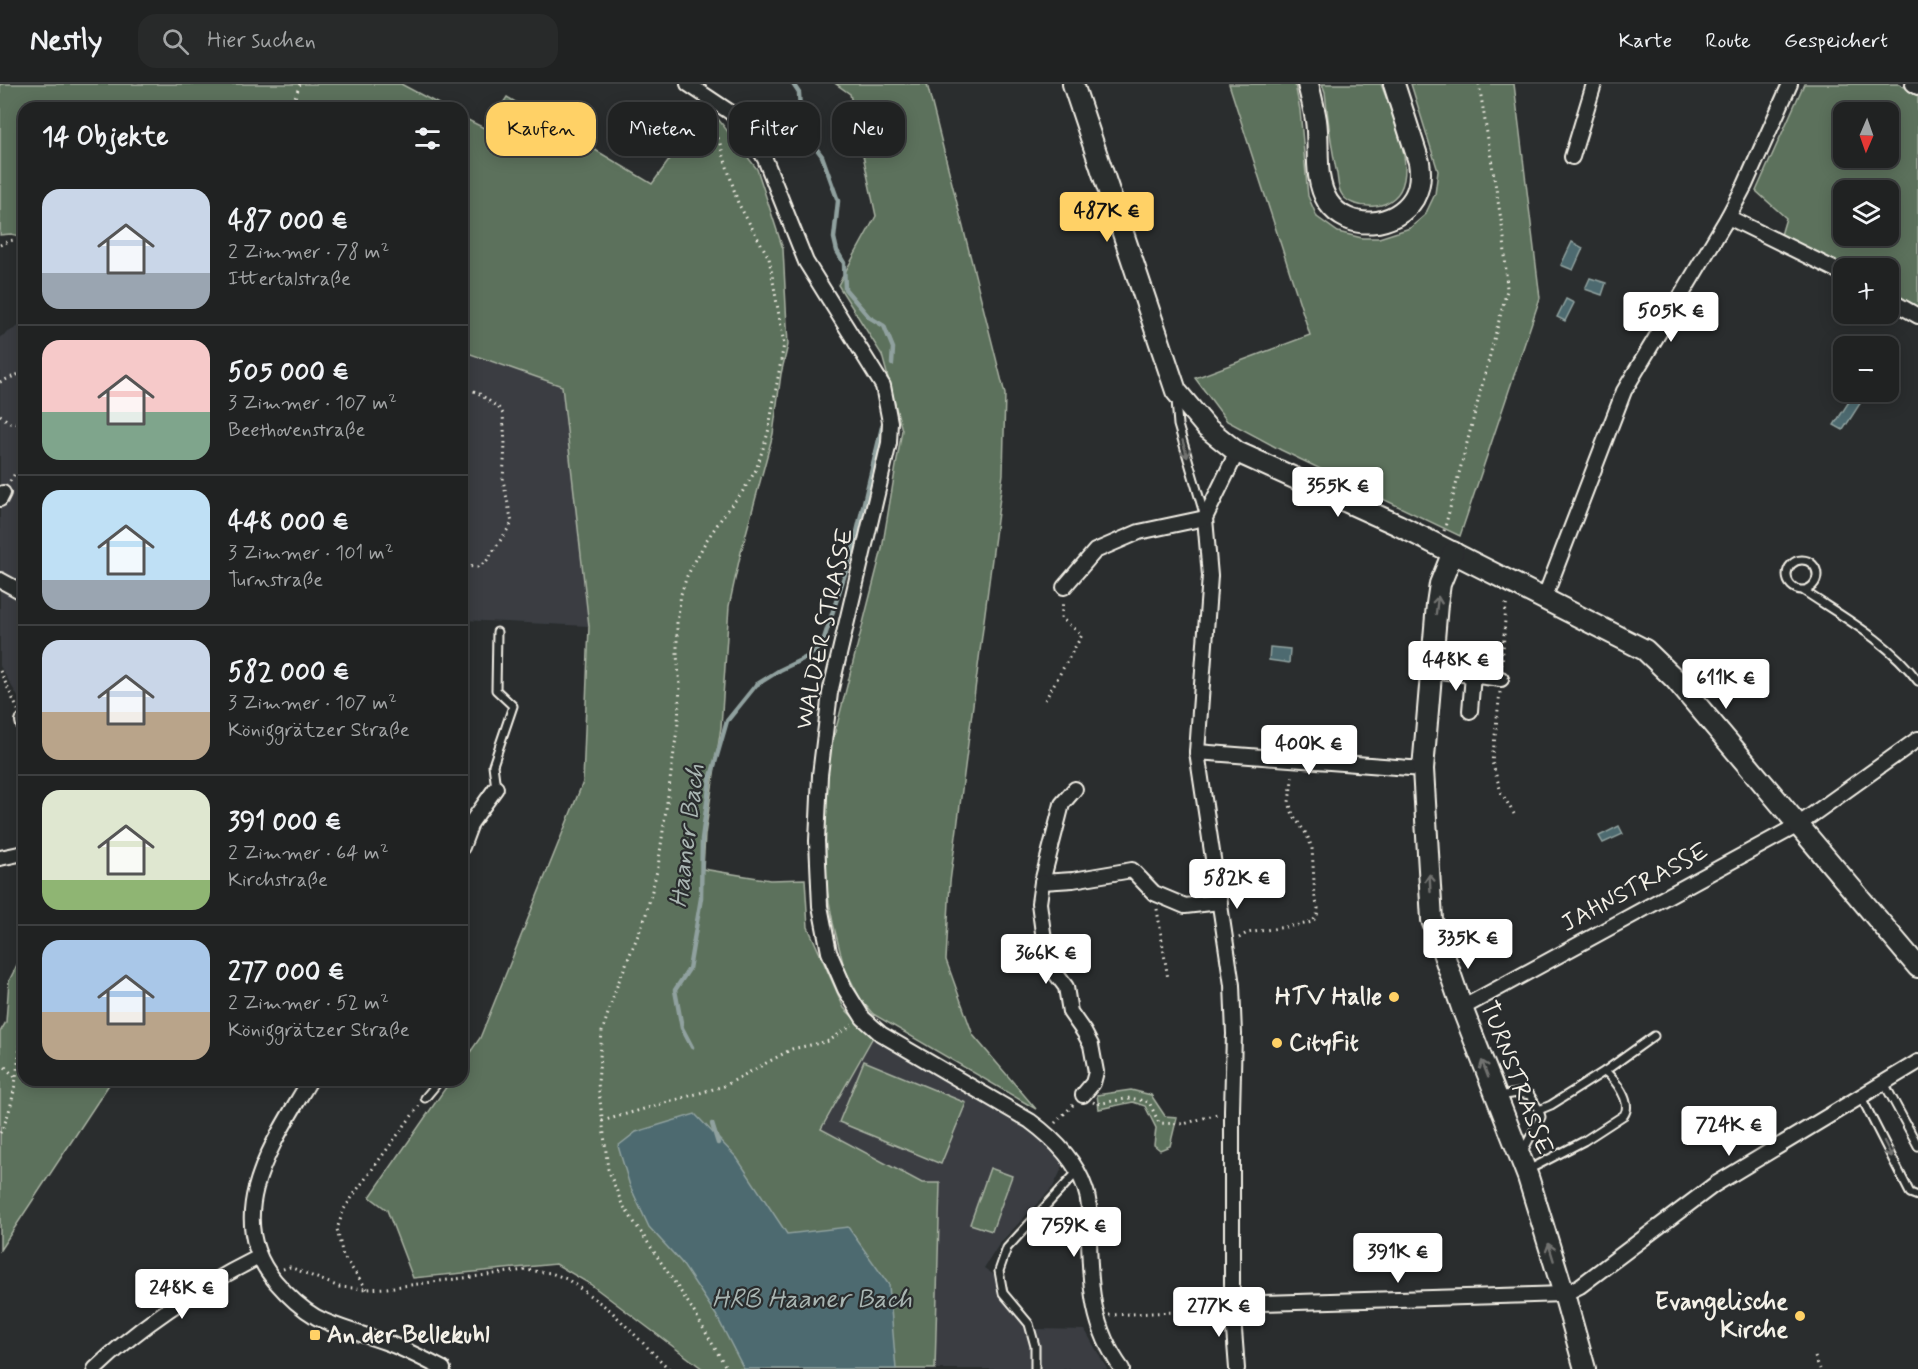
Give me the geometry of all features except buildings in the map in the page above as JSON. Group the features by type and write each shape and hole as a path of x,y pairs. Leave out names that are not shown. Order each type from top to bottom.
{"main road":[{"path":"1073,84 1176,392 1207,428 1237,452 1398,525 1645,650 1675,679 1918,967"},
{"path":"1308,84 1316,120 1322,189 1336,212 1355,222 1369,223 1382,222 1396,215 1409,204 1418,188 1421,174 1394,84"},
{"name":"TURNSTRASSE","path":"1447,549 1437,604 1423,769 1432,920 1462,1008 1523,1164 1585,1369"}],"street":[{"path":"1572,157 1594,84"},
{"path":"1544,599 1624,390 1728,217 1745,185 1790,84"},
{"path":"1912,84 1918,87"},
{"name":"WALDER STRASSE","path":"692,87 730,112 747,128 765,159 806,262 883,387 890,422 889,443 830,693 820,775 817,841 820,906 830,952 844,989 863,1017 881,1034 1030,1121 1045,1132 1078,1171 1086,1188 1089,1203 1090,1277 1096,1316 1104,1338 1122,1369"},
{"path":"1728,217 1833,269"},
{"path":"1899,305 1918,316"},
{"path":"1237,452 1205,518 1210,576 1197,752 1232,985 1234,1034 1233,1307 1237,1369"},
{"path":"1064,587 1095,551 1139,532 1205,518"},
{"path":"0,580 18,590"},
{"path":"1432,670 1501,678"},
{"path":"1470,711 1473,675"},
{"name":"JAHNSTRASSE","path":"1462,1008 1798,825 1918,739"},
{"path":"1197,752 1423,769"},
{"path":"468,831 471,823 496,788"},
{"path":"1075,789 1062,804 1042,882 1039,903 1047,962 1066,987 1070,1012 1091,1045 1096,1072 1093,1083 1083,1095"},
{"path":"0,858 18,854"},
{"path":"1042,882 1073,880 1132,870 1154,893 1185,906 1220,902"},
{"path":"1233,1307 1564,1294 1580,1286 1714,1185 1918,1062"},
{"path":"307,1086 259,1174 252,1203 252,1233 259,1257 290,1299 314,1316 388,1343 443,1369"},
{"path":"95,1369 122,1343 165,1311 259,1257"}],"lane":[{"path":"1176,392 1178,425 1205,518"},
{"path":"1804,591 1814,585 1817,573 1813,564 1803,560 1790,566 1787,575 1793,587 1804,591 1875,639 1918,681"},
{"path":"496,788 493,765 513,706 496,690 497,632"},
{"path":"1539,1110 1551,1105 1605,1071 1654,1036"},
{"path":"1523,1164 1584,1141 1624,1115 1627,1110 1627,1101 1611,1076 1605,1071"},
{"path":"1884,1083 1918,1146"},
{"path":"425,1098 435,1086"},
{"path":"1497,1097 1518,1093 1530,1095 1539,1110 1541,1117 1523,1164"},
{"path":"1861,1097 1910,1193 1918,1196"},
{"path":"1035,1369 1035,1346 1029,1324 1002,1293 999,1271 1007,1248 1078,1171"}],"path":[{"path":"293,102 300,84"},
{"path":"1447,549 1507,290 1504,238 1479,84"},
{"path":"692,87 719,140 738,203 769,258 784,344 768,433 756,470 741,495 728,508 706,541 687,576 681,594 677,623 680,686 678,723 658,867 645,918 617,986 602,1032 598,1083 608,1169 622,1204 691,1307 728,1369"},
{"path":"0,245 18,239"},
{"path":"0,382 18,374"},
{"path":"468,390 477,392 500,409 503,414 505,444 503,480 512,523 486,562 477,567 468,566"},
{"path":"0,415 10,423 18,423"},
{"path":"2,496 18,470"},
{"path":"1514,814 1501,792 1492,762 1506,605 1515,585"},
{"path":"1045,700 1082,635 1060,618 1064,587"},
{"path":"0,671 18,710"},
{"path":"1226,945 1247,933 1304,924 1312,922 1317,916 1312,848 1288,802 1294,759"},
{"path":"1154,893 1168,980"},
{"path":"602,1121 724,1086 792,1049 829,1041 863,1017"},
{"path":"0,1064 16,1078"},
{"path":"0,1133 7,1120 14,1097 18,1064"},
{"path":"1045,1132 1083,1095 1097,1104 1130,1098 1149,1102 1159,1123 1184,1124 1203,1118"},
{"path":"367,1289 343,1256 337,1229 344,1209 425,1098"},
{"path":"270,1274 290,1267 339,1287 367,1289 525,1270 551,1273 567,1280 610,1310 669,1369"},
{"path":"1096,1316 1233,1307"},
{"path":"1815,1357 1820,1369"}],"shaded area":[{"path":"18,326 18,697 0,666 0,337"},
{"path":"468,353 562,386 589,626 468,620"},
{"path":"873,1037 1023,1125 1052,1147 1065,1162 1053,1187 1000,1243 984,1268 1003,1281 1006,1291 1036,1329 1085,1330 1107,1369 915,1369 821,1129"}],"green space":[{"path":"0,84 401,84 435,102 18,102 18,236 0,235"},
{"path":"836,84 927,84 1005,394 1003,474 950,882 946,960 973,1035 1036,1109 873,1014 861,1000 844,967 826,885 825,799 828,760 882,549 902,430 882,355 838,285 876,216 863,156 905,156 905,102 852,102 850,94"},
{"path":"1229,84 1295,84 1300,110 1308,196 1317,217 1338,232 1362,238 1379,238 1410,228 1425,215 1435,194 1438,171 1411,84 1514,84 1540,298 1460,536 1281,450 1227,421 1195,378 1310,335"},
{"path":"1322,84 1381,84 1397,126 1405,174 1402,187 1388,202 1376,206 1361,205 1349,202 1341,193"},
{"path":"1804,84 1899,84 1918,94 1918,308 1899,297 1899,258 1833,258 1833,261 1781,235 1786,218 1756,191"},
{"path":"507,97 515,102 504,102"},
{"path":"717,118 729,133 729,156 747,156 757,169 783,249 788,345 781,374 773,434 729,606 721,727 705,835 703,869 770,880 805,879 808,927 844,1008 873,1037 821,1129 922,1183 940,1183 935,1369 703,1369 590,1284 556,1264 413,1278 387,1210 370,1197 447,1086 468,1086 468,1055 480,1038 583,782 589,626 562,386 468,353 468,120 486,129 486,156 596,156 596,150 652,184 672,156 717,156"},
{"path":"18,963 18,1086 108,1086 0,1250 0,1032 6,1022 9,981"},
{"path":"864,1061 966,1103 941,1164 839,1122"},
{"path":"1131,1090 1151,1095 1165,1116 1177,1117 1170,1146 1160,1150 1154,1145 1156,1128 1145,1106 1133,1102 1099,1109 1097,1095"},
{"path":"990,1168 1012,1176 992,1231 970,1224"}],"water":[{"path":"1572,242 1583,248 1573,270 1561,265"},
{"path":"1590,278 1606,283 1602,295 1585,289"},
{"path":"1566,299 1574,303 1565,321 1557,317"},
{"path":"1849,402 1861,402 1843,430 1834,425"},
{"path":"1270,647 1290,649 1289,663 1269,660"},
{"path":"1619,826 1623,834 1603,843 1599,836"},
{"name":"HRB Haaner Bach","path":"695,1114 737,1158 787,1234 848,1227 889,1285 896,1369 744,1369 716,1315 681,1262 649,1227 630,1186 618,1146 636,1132"}],"waterway":[{"name":"Haaner Bach","path":"793,84 799,93 801,128 822,156 838,201 834,238 837,251 844,263 845,289 869,317 884,326 893,348 892,364"},
{"name":"Haaner Bach","path":"692,1047 682,1028 675,990 689,969 701,898 702,839 710,780 727,721 756,685 809,656 822,645 853,549 882,427"},
{"name":"Haaner Bach","path":"712,1124 718,1143"}],"place":[{"name":"HTV Halle","path":"1394,997"},
{"name":"CityFit","path":"1277,1043"},
{"name":"Evangelische Kirche","path":"1800,1316"},
{"name":"An der Bellekuhl","path":"315,1335"}]}
